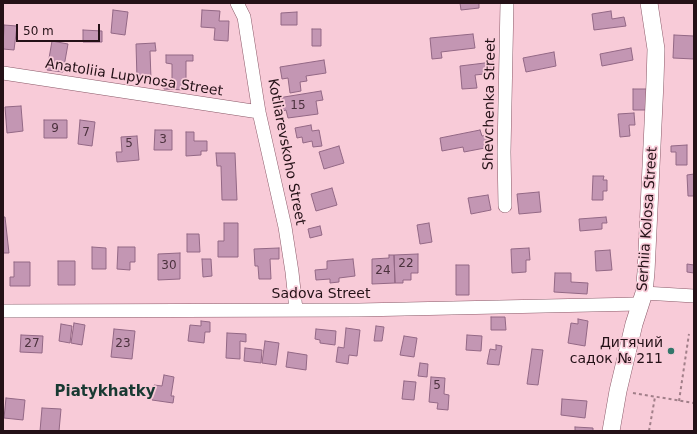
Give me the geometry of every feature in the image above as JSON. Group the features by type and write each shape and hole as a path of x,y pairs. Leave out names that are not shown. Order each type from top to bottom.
{"street":[{"name":"Kotliarevskoho Street","path":"237,3 244,18 259,112 285,227 296,310"},
{"name":"Shevchenka Street","path":"505,206 504,152 507,3"},
{"name":"Serhiia Kolosa Street","path":"611,431 618,392 642,298 656,82 656,49 649,3"},
{"name":"Anatoliia Lupynosa Street","path":"3,74 259,112"},
{"name":"Sadova Street","path":"3,311 296,310 694,296"}],"path":[{"path":"679,401 689,334"},
{"path":"633,393 694,403"},
{"path":"649,431 655,397"}],"building":[{"path":"460,3 479,3 479,8 461,10"},
{"path":"113,10 128,12 125,35 111,33"},
{"path":"202,10 220,11 219,21 229,21 228,41 214,40 215,28 201,27"},
{"path":"611,11 612,19 624,17 626,26 594,30 592,14"},
{"path":"297,12 297,25 281,25 281,13"},
{"path":"4,25 17,26 14,50 3,49"},
{"path":"312,29 321,29 321,46 312,46"},
{"path":"83,30 102,31 102,42 83,42"},
{"path":"473,34 475,48 441,52 442,58 432,59 430,38"},
{"path":"674,35 694,36 694,59 673,58"},
{"path":"52,41 68,44 63,72 47,70"},
{"path":"155,43 156,51 150,51 151,79 137,79 136,44"},
{"path":"631,48 633,60 602,66 600,54"},
{"path":"554,52 556,66 526,72 523,58"},
{"path":"166,55 193,55 193,61 186,61 186,90 164,89 164,80 172,80 172,64 166,63"},
{"path":"324,60 326,73 306,76 307,81 300,82 301,91 290,93 288,78 282,79 280,67"},
{"path":"493,62 494,73 475,75 477,88 462,89 460,66"},
{"path":"633,89 647,89 647,110 633,110"},
{"path":"321,91 323,100 316,101 318,114 288,118 286,110 280,112 278,98"},
{"path":"21,106 23,131 7,133 5,107"},
{"path":"634,113 635,125 629,125 630,136 620,137 618,114"},
{"path":"44,120 67,120 67,138 44,138"},
{"path":"80,120 95,122 92,146 78,144"},
{"path":"311,125 312,131 319,130 322,146 313,147 312,141 303,143 302,137 297,138 295,128"},
{"path":"155,130 172,130 172,150 154,150"},
{"path":"480,130 482,136 488,135 490,147 464,152 463,147 442,151 440,138"},
{"path":"186,132 194,132 194,141 207,141 207,151 201,151 201,155 186,156"},
{"path":"137,136 139,160 117,162 116,152 122,152 121,137"},
{"path":"687,145 687,165 676,165 676,152 671,152 671,146"},
{"path":"339,146 344,163 324,169 319,152"},
{"path":"216,153 235,153 237,200 222,200 221,166 217,166"},
{"path":"694,174 694,196 688,196 687,175"},
{"path":"593,176 604,176 603,180 607,180 607,191 603,191 603,200 592,200"},
{"path":"332,188 337,205 316,211 311,194"},
{"path":"539,192 541,212 519,214 517,194"},
{"path":"488,195 491,210 471,214 468,198"},
{"path":"3,217 5,217 9,253 3,253"},
{"path":"606,217 607,223 602,223 602,229 580,231 579,219"},
{"path":"224,223 238,223 238,257 218,257 218,241 224,241"},
{"path":"429,223 432,242 420,244 417,225"},
{"path":"320,226 322,235 310,238 308,229"},
{"path":"187,234 199,234 200,252 187,252"},
{"path":"92,247 106,248 106,269 92,269"},
{"path":"118,247 135,247 135,262 130,262 130,270 117,269"},
{"path":"279,248 279,259 270,259 271,279 259,279 258,266 255,266 254,249"},
{"path":"529,248 530,260 526,260 526,272 512,273 511,249"},
{"path":"610,250 612,270 596,271 595,251"},
{"path":"180,253 180,279 158,280 158,254"},
{"path":"418,254 418,273 411,273 411,280 403,280 403,283 395,283 394,255"},
{"path":"389,255 394,255 395,283 372,284 372,259 389,258"},
{"path":"202,259 211,259 212,276 203,277"},
{"path":"353,259 355,276 339,278 339,282 330,283 330,279 316,280 315,270 327,269 327,261"},
{"path":"58,261 75,261 75,285 58,285"},
{"path":"14,262 30,262 30,286 10,286 10,277 14,277"},
{"path":"687,264 694,265 694,273 687,272"},
{"path":"456,265 469,265 469,295 456,295"},
{"path":"555,273 571,273 571,282 588,283 587,294 554,292"},
{"path":"491,317 505,317 506,330 491,330"},
{"path":"578,319 588,321 585,346 568,343 571,323 578,324"},
{"path":"201,321 210,322 210,332 205,332 204,343 188,341 190,325 201,326"},
{"path":"74,323 85,325 82,345 71,343"},
{"path":"61,324 72,326 70,343 59,341"},
{"path":"376,326 384,327 382,341 374,341"},
{"path":"346,328 360,330 357,356 349,355 348,364 336,362 338,347 344,348"},
{"path":"114,329 135,331 132,359 111,357"},
{"path":"316,329 336,331 335,345 320,343 320,340 315,339"},
{"path":"227,333 246,334 246,342 240,341 240,359 226,358"},
{"path":"21,335 43,336 42,353 20,352"},
{"path":"467,335 482,336 481,351 466,350"},
{"path":"404,336 417,338 414,357 400,355"},
{"path":"265,341 279,343 276,365 262,363"},
{"path":"496,345 502,346 499,365 487,364 490,349 496,350"},
{"path":"245,348 262,350 261,363 244,361"},
{"path":"532,349 543,350 538,385 527,384"},
{"path":"288,352 307,355 306,370 286,367"},
{"path":"420,363 428,364 427,377 418,376"},
{"path":"164,375 174,377 171,396 174,396 173,403 152,400 154,385 162,386"},
{"path":"431,377 445,378 444,394 449,395 448,410 437,409 438,403 429,402"},
{"path":"404,381 416,382 414,400 402,399"},
{"path":"6,398 25,400 23,420 4,418"},
{"path":"562,399 587,401 585,418 561,415"},
{"path":"42,408 61,409 59,431 40,431"},
{"path":"575,427 593,428 593,431 575,431"}],"place":[{"name":"Дитячий садок № 211","path":"671,351"}],"district":[{"name":"Piatykhatky","path":"105,392"}]}
